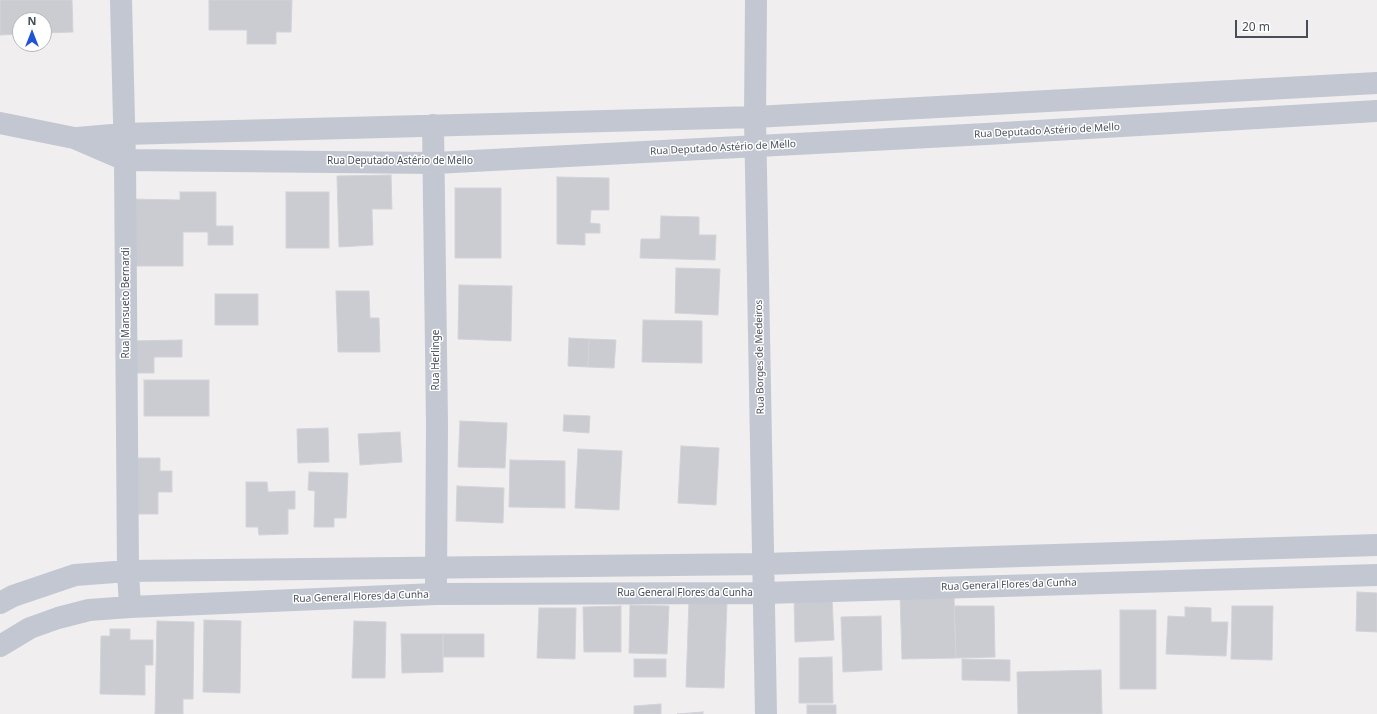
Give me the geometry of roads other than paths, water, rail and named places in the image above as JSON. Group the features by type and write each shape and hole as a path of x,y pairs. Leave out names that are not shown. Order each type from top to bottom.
{"street":[{"name":"Rua Mansueto Bernardi","path":"121,0 125,160 128,571 130,607"},
{"name":"Rua Borges de Medeiros","path":"756,0 755,117 757,146 766,714"},
{"name":"Rua Deputado Astério de Mello","path":"74,138 124,134 755,117 1377,83"},
{"path":"1222,91 1227,120"},
{"name":"Rua Deputado Astério de Mello","path":"0,123 74,138 125,160 435,163 1377,111"},
{"name":"Rua Herlinge","path":"433,125 435,163 437,424 436,594"},
{"path":"0,603 13,596 75,575 128,571 436,569 764,564 1377,545"},
{"name":"Rua General Flores da Cunha","path":"0,646 30,628 58,618 89,610 130,607 436,594 765,593 1377,574"}]}
